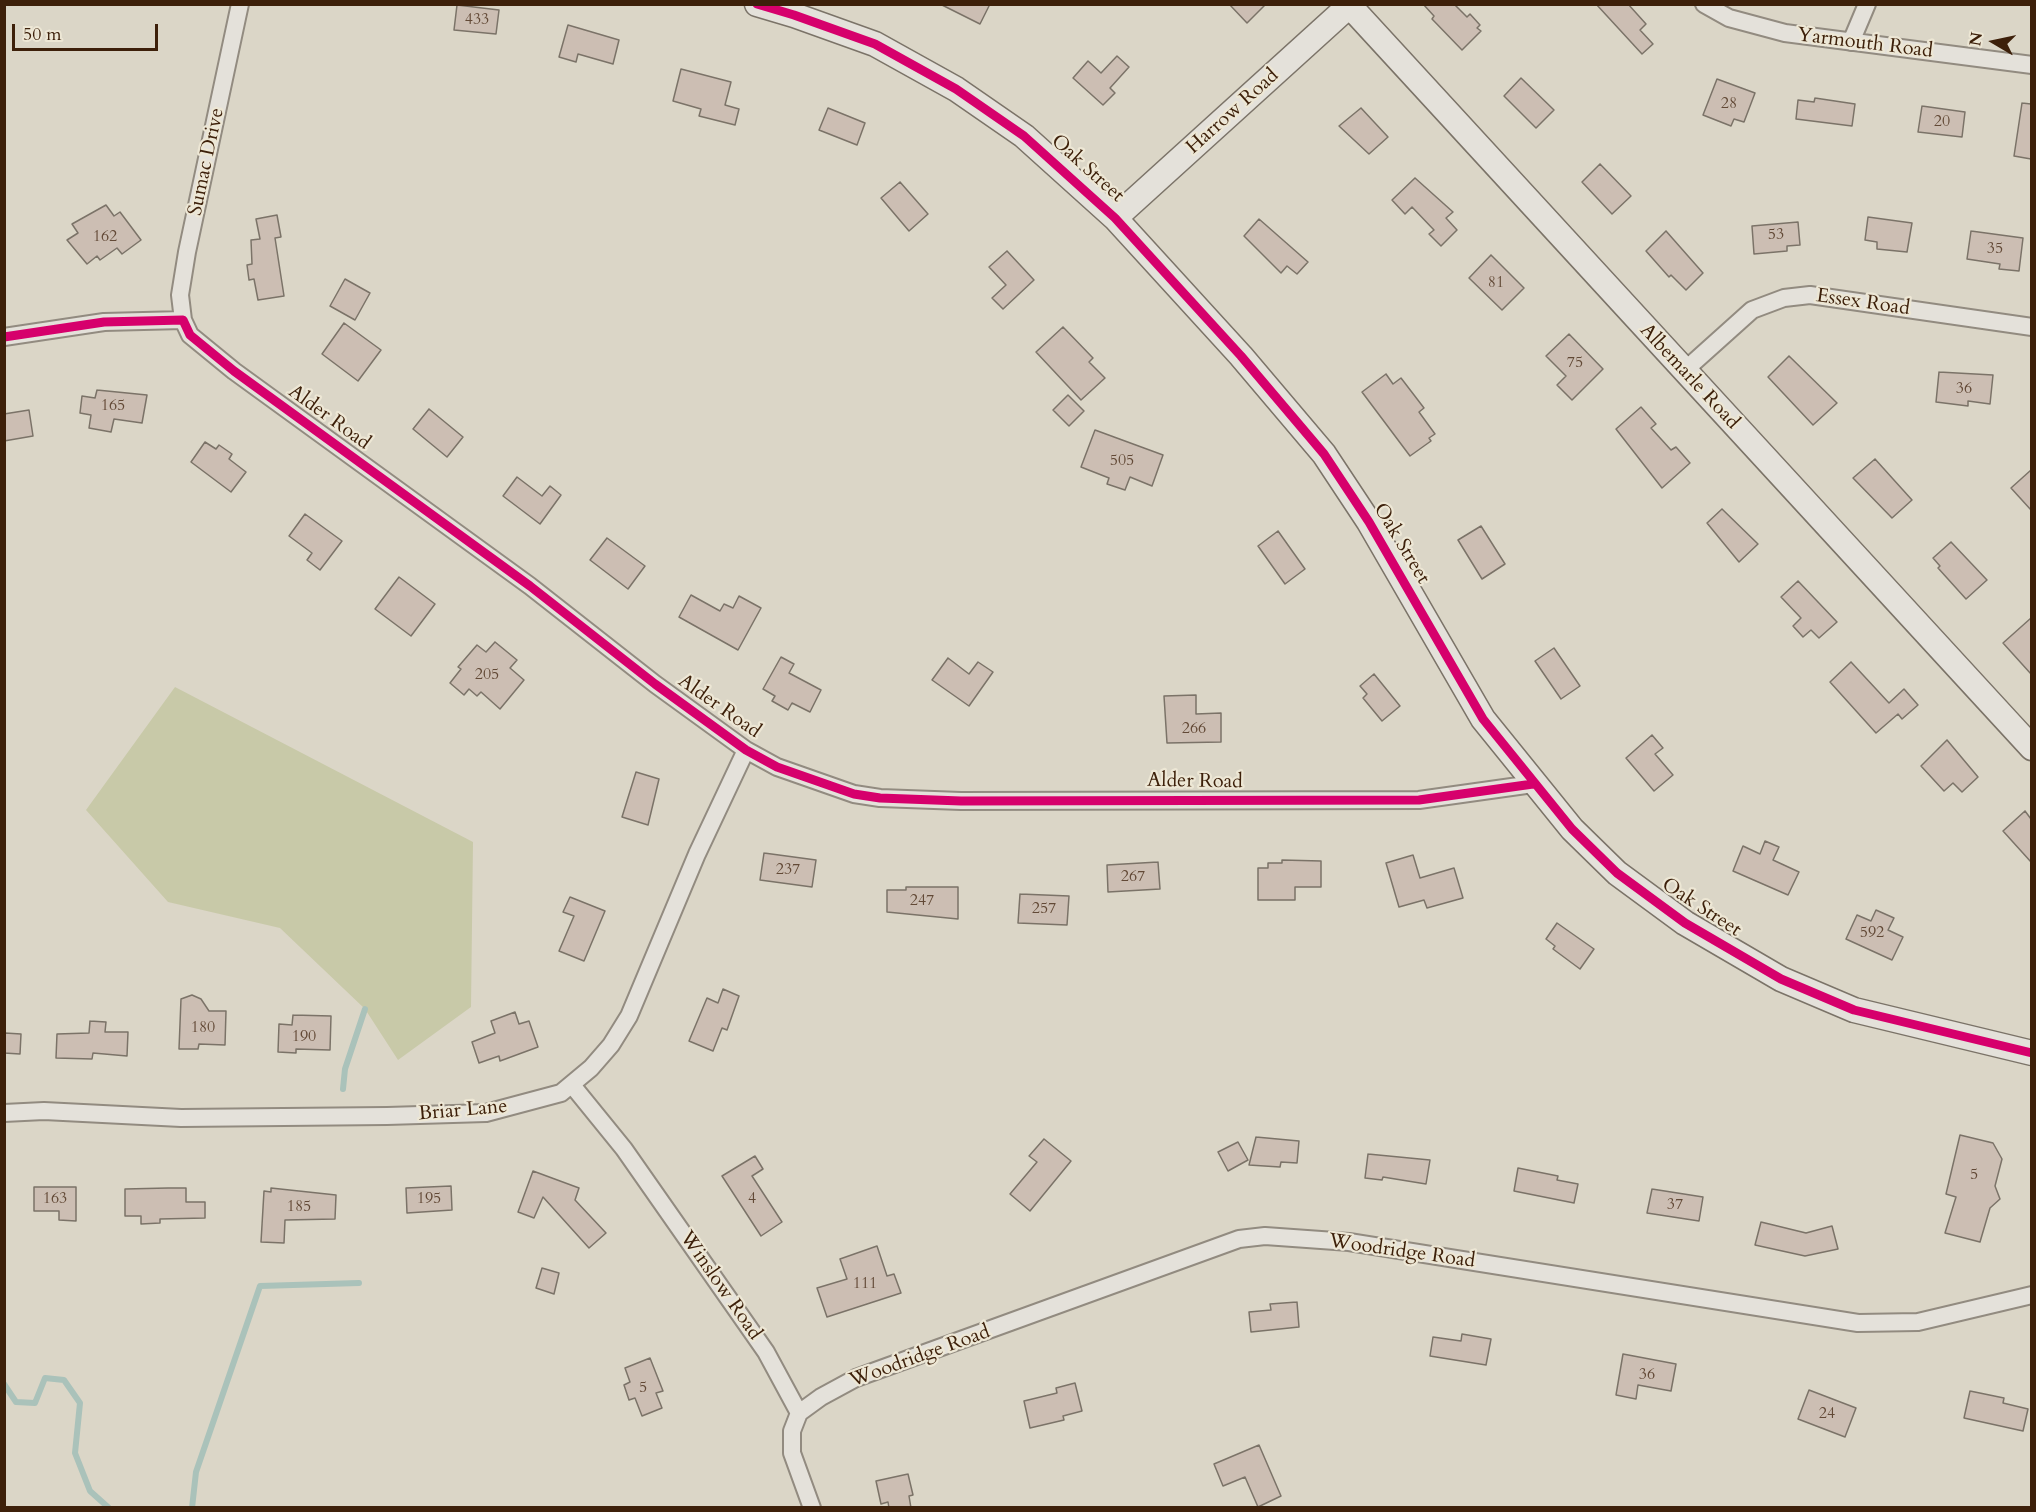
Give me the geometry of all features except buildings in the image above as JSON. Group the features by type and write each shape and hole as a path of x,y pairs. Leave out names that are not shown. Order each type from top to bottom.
{"street":[{"name":"Sumac Drive","path":"183,320 180,295 187,252 240,4"},
{"name":"Oak Street","path":"757,4 794,15 874,45 956,89 1024,136 1114,218 1241,356 1324,454 1369,522 1483,719 1533,784 1572,829 1617,873 1685,923 1781,979 1854,1010 2031,1053"},
{"name":"Yarmouth Road","path":"1704,4 1729,18 1756,27 1851,42 2031,65"},
{"path":"1851,42 1867,4"},
{"name":"Harrow Road","path":"1114,218 1350,5"},
{"name":"Albemarle Road","path":"1350,5 2031,748"},
{"name":"Essex Road","path":"1684,371 1752,310 1784,298 1810,295 2031,327"},
{"path":"4,337 104,322 183,320"},
{"name":"Alder Road","path":"183,320 190,335 234,371 530,586 655,684 747,750 777,767 807,779 854,794 880,798 961,801 1419,800 1533,784"},
{"name":"Briar Lane","path":"4,1113 44,1111 181,1118 486,1113 561,1093 591,1068 611,1045 629,1016 697,854 747,750"},
{"name":"Winslow Road","path":"572,1085 624,1149 766,1352 799,1413"},
{"name":"Woodridge Road","path":"799,1413 821,1397 856,1378 1239,1239 1265,1236 1349,1242 1858,1323 1918,1322 2031,1295"},
{"path":"799,1413 792,1431 792,1453 812,1508"}],"green space":[{"path":"175,687 473,842 471,1007 398,1060 365,1009 280,928 168,902 86,810"}],"waterway":[{"path":"343,1089 345,1069 365,1009"},
{"path":"192,1508 196,1472 260,1286 359,1283"},
{"path":"4,1384 16,1402 35,1403 45,1378 64,1380 80,1403 75,1453 90,1491 109,1508"}],"cycle path":[{"path":"757,4 875,44 956,89 1024,136 1115,218 1241,356 1324,454 1369,522 1483,719 1572,829 1617,873 1685,923 1781,979 1854,1010 2032,1053"},
{"path":"4,337 104,322 183,320 190,335 234,371 530,586 655,684 746,750 777,767 854,794 880,798 961,801 1419,800 1533,784"}]}
